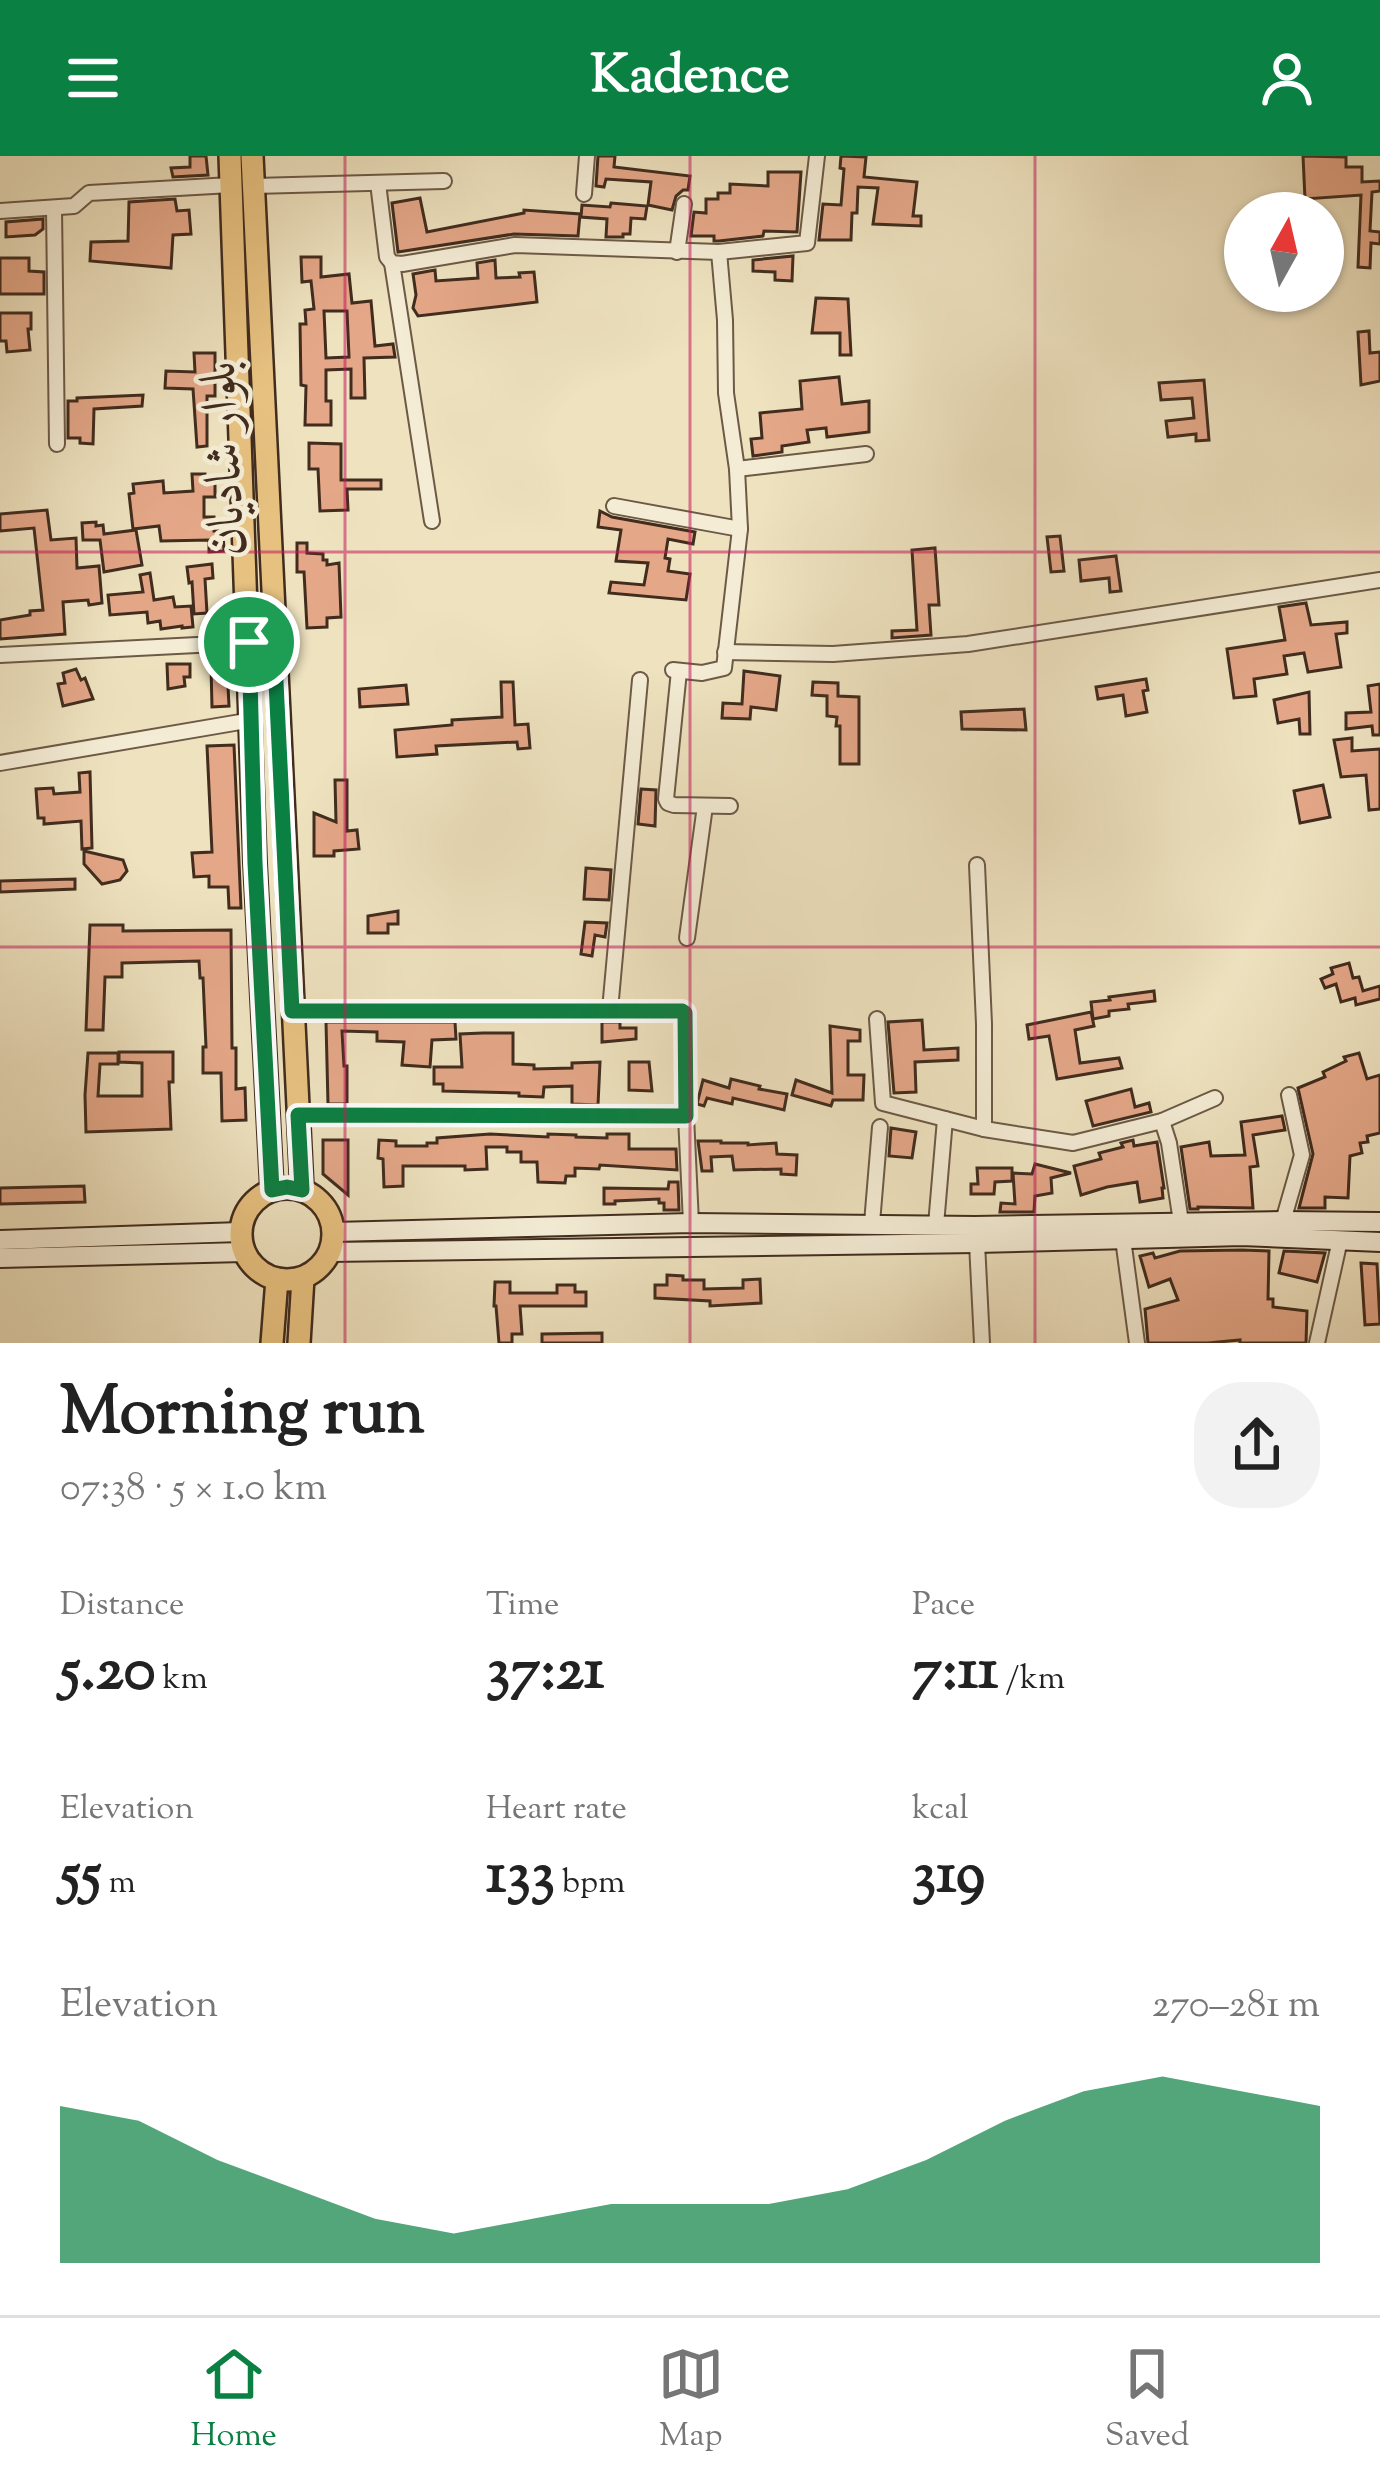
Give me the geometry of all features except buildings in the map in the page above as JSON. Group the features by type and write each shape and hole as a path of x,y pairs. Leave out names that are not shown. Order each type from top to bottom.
{"main road":[{"name":"بلوار شادیان","path":"230,156 242,186 274,641 302,1190"},
{"name":"بلوار شادیان","path":"251,156 242,186 249,642 272,1190"},
{"path":"272,1190 302,1190 330,1214 332,1242 319,1268 302,1278 277,1279 257,1269 242,1242 243,1218 260,1196 272,1190"},
{"path":"299,1343 302,1278"},
{"path":"272,1343 277,1279"}],"street":[{"path":"584,194 587,156"},
{"path":"392,263 515,245 719,252 806,243 818,156"},
{"path":"0,211 74,206 89,194 444,182"},
{"path":"378,183 432,521"},
{"path":"677,252 684,204"},
{"path":"54,208 57,444"},
{"path":"719,252 726,393 740,529 725,660"},
{"path":"737,469 866,454"},
{"path":"614,506 740,529"},
{"path":"730,806 674,805 666,800 676,670 702,673 725,660 968,644 1380,580"},
{"path":"0,656 274,641"},
{"path":"610,1010 640,680"},
{"path":"0,763 252,720"},
{"path":"687,938 705,806"},
{"path":"977,865 984,1129"},
{"path":"292,1011 685,1013 692,1223"},
{"path":"877,1019 883,1102 984,1129 1073,1143 1162,1121 1215,1098"},
{"path":"1283,1221 1302,1155 1289,1095"},
{"path":"298,1115 686,1116"},
{"path":"936,1225 945,1119"},
{"path":"1162,1121 1181,1222"},
{"path":"872,1223 880,1127"},
{"path":"332,1242 692,1223 1380,1222"},
{"path":"332,1242 977,1244 1242,1236 1380,1242"},
{"path":"1123,1239 1137,1343"},
{"path":"0,1240 242,1242"},
{"path":"1317,1343 1340,1240"},
{"path":"0,1258 242,1242"},
{"path":"977,1244 982,1343"}],"route":[{"path":"274,641 292,1011 682,1011 686,1116 298,1115 302,1190 272,1190 249,642 274,641"}]}
